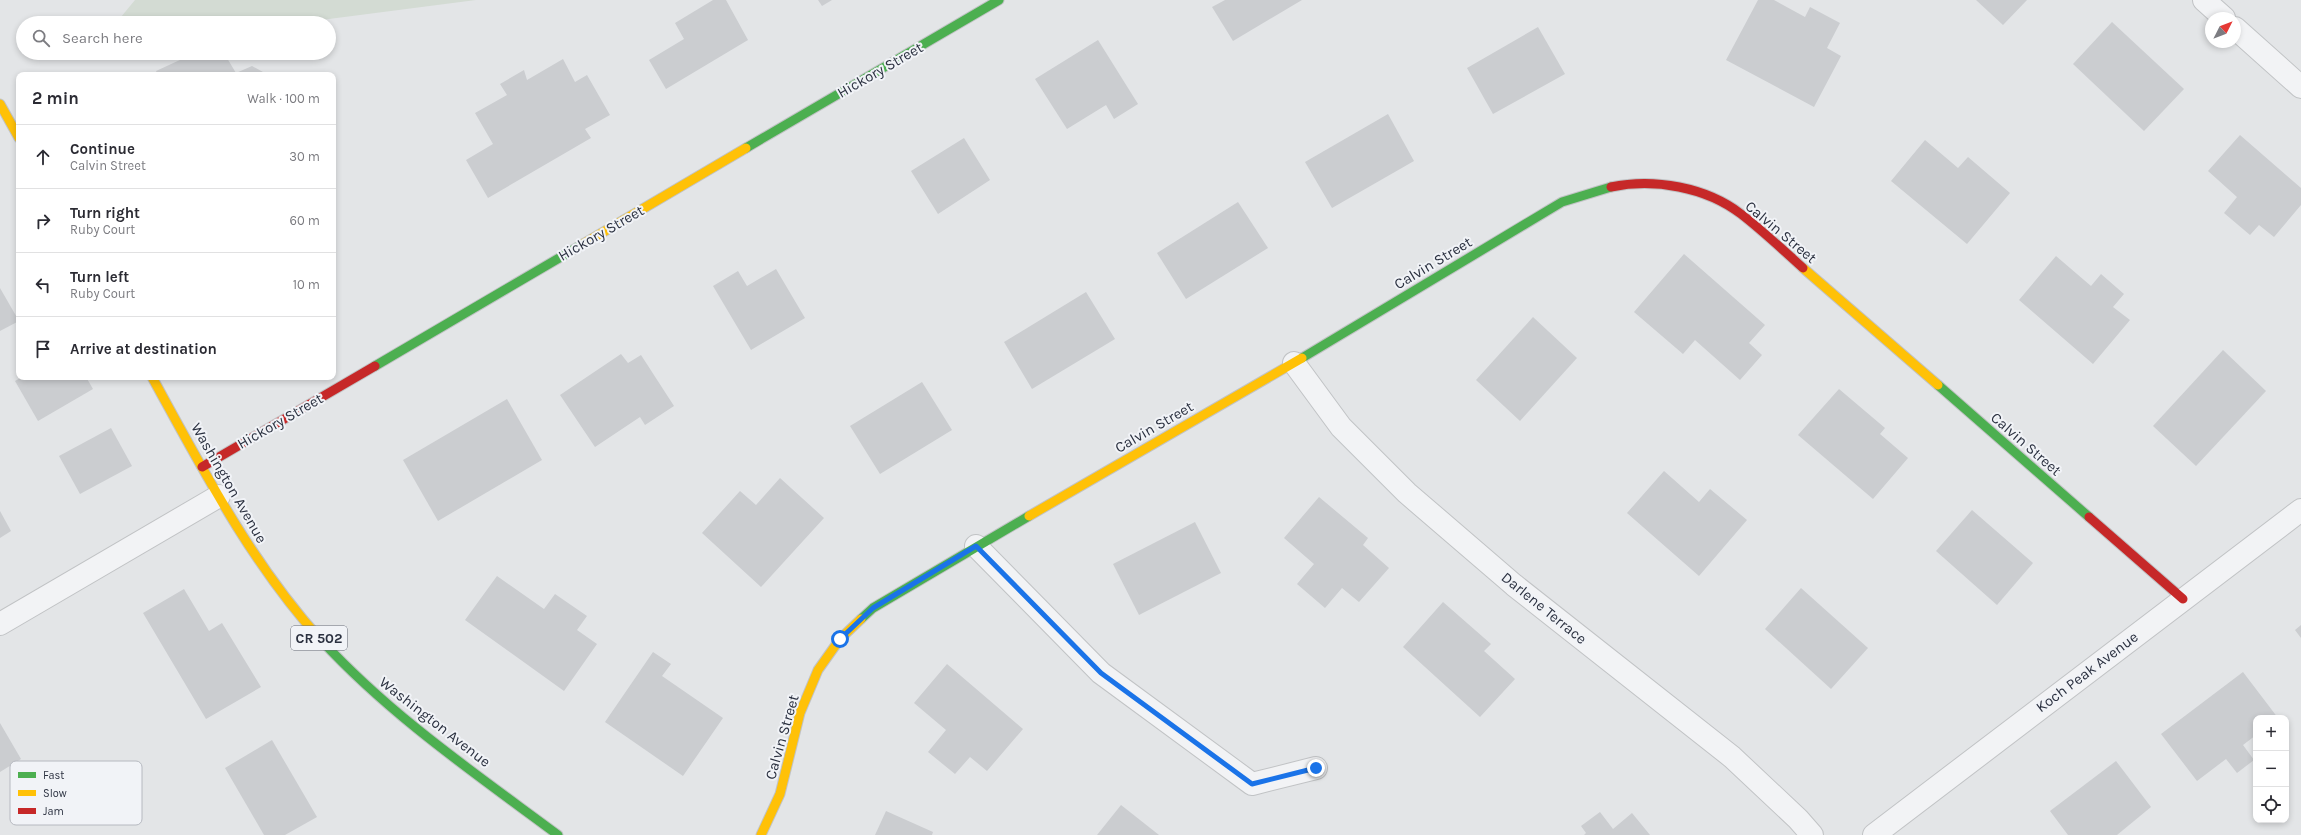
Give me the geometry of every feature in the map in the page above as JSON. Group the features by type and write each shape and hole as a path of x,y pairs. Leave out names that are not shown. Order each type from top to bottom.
{"street":[{"name":"Hickory Street","path":"202,466 999,0"},
{"path":"2204,0 2217,12"},
{"path":"2241,33 2301,87"},
{"name":"Calvin Street","path":"761,835 780,794 800,713 818,670 840,639 873,608 976,546 1294,363 1562,202 1579,194 1621,184 1663,184 1703,194 1740,213 2183,599"},
{"name":"Darlene Terrace","path":"1294,363 1341,427 1407,493 1514,585 1732,758 1798,819 1812,835"},
{"name":"Washington Avenue","path":"154,380 256,558 314,632 375,694 444,751 558,835"},
{"path":"0,624 219,496"},
{"name":"Koch Peak Avenue","path":"1874,835 2301,510"},
{"path":"976,546 1101,673 1252,784 1316,768"}],"shaded area":[{"path":"135,0 476,0 336,18 336,16 122,16"}],"building":[{"path":"713,0 726,0 748,40 666,89 649,60 684,39 675,23"},
{"path":"818,0 832,0 822,6"},
{"path":"1225,0 1302,0 1233,41 1212,7"},
{"path":"1758,0 1774,0 1805,17 1810,7 1840,23 1827,48 1841,56 1814,107 1726,60"},
{"path":"1976,0 2027,0 2003,25"},
{"path":"2112,22 2184,89 2144,131 2073,64"},
{"path":"1538,27 1565,74 1493,114 1467,68"},
{"path":"1098,40 1138,104 1114,119 1106,105 1067,129 1035,79"},
{"path":"563,59 575,82 587,75 610,115 585,129 591,138 488,198 466,160 493,144 475,113 507,95 500,84 524,70 527,80"},
{"path":"180,60 228,60 235,72 156,72"},
{"path":"252,66 263,72 238,72"},
{"path":"1388,114 1414,161 1332,208 1305,162"},
{"path":"2240,135 2301,188 2301,205 2274,237 2259,225 2250,235 2224,213 2237,197 2208,171"},
{"path":"964,138 990,180 938,214 911,171"},
{"path":"1925,140 1958,168 1968,157 2010,193 1967,244 1891,181"},
{"path":"1238,202 1268,248 1186,299 1157,253"},
{"path":"1684,254 1765,325 1749,343 1762,355 1740,380 1695,340 1683,354 1634,312"},
{"path":"2056,256 2091,286 2101,274 2124,294 2113,307 2130,320 2093,364 2019,300"},
{"path":"776,269 805,318 751,350 713,286 738,271 747,286"},
{"path":"0,288 16,316 16,323 0,331"},
{"path":"1086,292 1115,339 1032,389 1004,342"},
{"path":"1533,317 1577,358 1520,421 1476,380"},
{"path":"2223,350 2266,391 2196,466 2153,426"},
{"path":"621,354 628,363 641,355 674,406 645,425 640,417 595,447 560,395"},
{"path":"88,380 93,389 38,421 15,381"},
{"path":"922,382 952,430 880,474 850,426"},
{"path":"1839,389 1885,428 1880,434 1908,458 1873,499 1798,435"},
{"path":"507,399 542,460 438,521 403,460"},
{"path":"111,428 132,466 80,494 59,456"},
{"path":"1664,471 1699,502 1710,489 1747,520 1699,576 1627,513"},
{"path":"780,478 824,518 761,587 702,533 740,491 756,505"},
{"path":"1319,497 1368,538 1363,545 1389,568 1359,602 1342,588 1325,608 1297,584 1314,564 1284,538"},
{"path":"1972,510 2033,563 1997,605 1936,551"},
{"path":"0,511 11,531 0,538"},
{"path":"1195,522 1221,573 1139,615 1113,564"},
{"path":"497,576 544,609 555,594 587,616 577,630 597,644 564,691 465,620"},
{"path":"1801,588 1868,648 1831,689 1765,629"},
{"path":"184,589 209,631 222,623 261,687 206,719 143,613"},
{"path":"1443,602 1491,644 1484,651 1515,679 1480,717 1403,647"},
{"path":"2301,625 2301,638 2295,630"},
{"path":"653,652 671,664 662,676 723,718 683,776 605,722"},
{"path":"947,664 1023,729 987,771 970,757 955,774 928,752 946,730 914,703"},
{"path":"2243,672 2276,715 2253,715 2253,737 2243,745 2253,761 2237,773 2226,759 2197,781 2161,734"},
{"path":"0,723 21,759 18,761 10,761 10,766 0,772"},
{"path":"272,740 317,817 285,835 264,835 225,768"},
{"path":"2116,761 2151,807 2117,835 2068,835 2050,811"},
{"path":"1121,805 1159,835 1097,835"},
{"path":"886,811 933,832 932,835 875,835"},
{"path":"1600,812 1613,829 1632,813 1650,835 1584,835 1586,833 1581,826"}],"traffic: fast":[{"path":"746,148 999,0"},
{"path":"1302,358 1562,202 1611,187"},
{"path":"375,366 583,244"},
{"path":"1938,385 2089,517"},
{"path":"861,619 873,608 1029,516"},
{"path":"321,640 348,668 405,719 465,767 558,835"}],"traffic: slow":[{"path":"0,104 16,133"},
{"path":"583,244 746,148"},
{"path":"1803,268 1938,385"},
{"path":"1029,516 1302,358"},
{"path":"154,380 209,480 250,547 272,579 321,640"},
{"path":"761,835 780,794 800,713 818,670 840,639 861,619"}],"traffic: jam":[{"path":"1611,187 1627,184 1662,184 1696,191 1712,197 1741,214 1803,268"},
{"path":"202,467 375,366"},
{"path":"2089,517 2183,599"}],"route":[{"path":"840,639 873,608 976,546 1101,673 1252,784 1316,768"}]}
